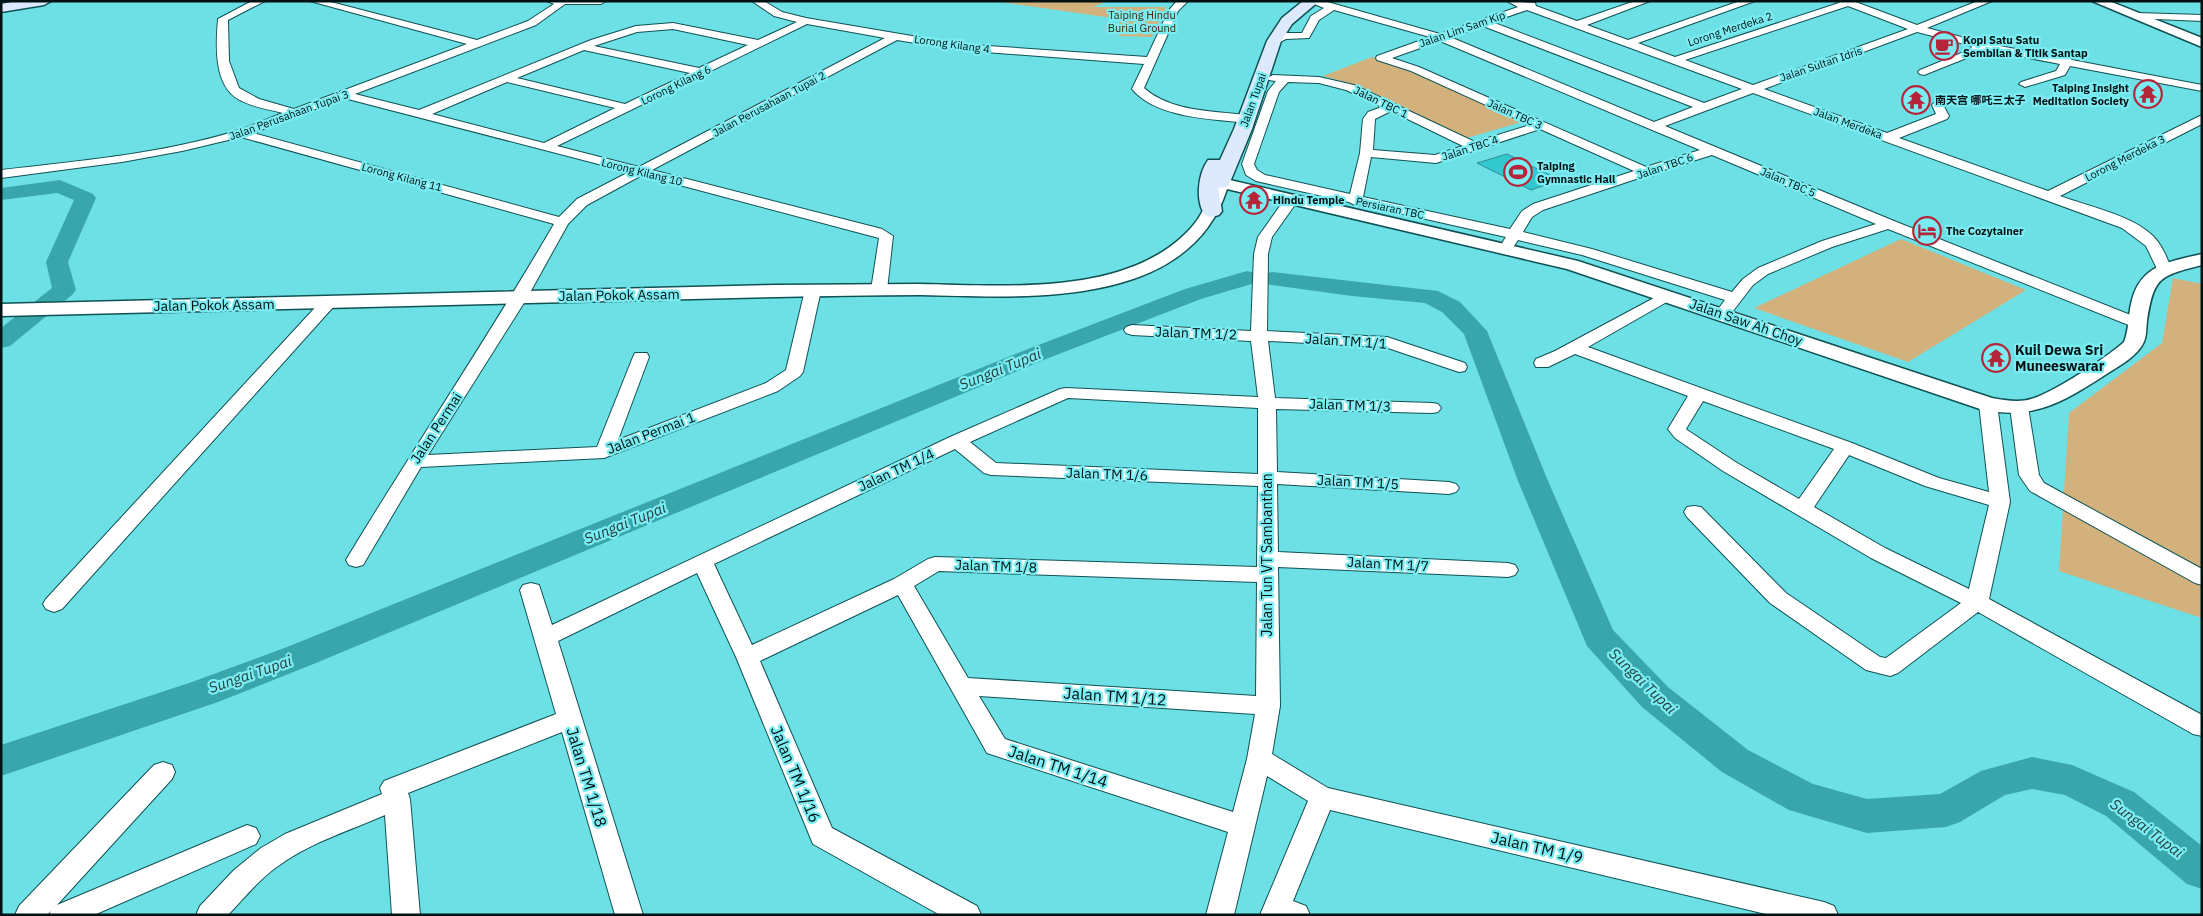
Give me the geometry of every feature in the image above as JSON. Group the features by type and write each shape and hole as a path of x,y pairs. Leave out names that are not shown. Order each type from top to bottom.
{"main road":[{"path":"1,8 44,1"},
{"name":"Jalan Tupai","path":"1221,182 1245,124 1274,42 1282,28 1294,14 1312,1"},
{"path":"1214,206 1208,182 1216,158 1226,142 1245,124"}],"street":[{"path":"260,1 223,20 224,55 228,83 240,96 297,113"},
{"path":"315,1 480,44"},
{"path":"556,2 601,1"},
{"name":"Lorong Kilang 4","path":"757,1 778,14 806,21 973,49 1152,61"},
{"path":"1183,1 1174,10 1138,89 1142,95 1163,105 1245,124"},
{"name":"Jalan TBC 5","path":"1312,1 1440,37 1889,224 2137,323"},
{"name":"Jalan Merdeka","path":"1512,1 2127,224 2143,234 2154,245 2164,270"},
{"name":"Jalan Lim Sam Kip","path":"1381,58 1542,1"},
{"path":"1579,24 1645,1"},
{"path":"1629,43 1750,1"},
{"name":"Jalan Sultan Idris","path":"1655,126 1752,88 1918,29 1987,1"},
{"path":"2098,1 2202,43"},
{"name":"Jalan Perusahaan Tupai 3","path":"1,174 119,160 194,146 241,133 480,44 540,19 556,2"},
{"path":"1845,2 1918,29 1979,44 2202,88"},
{"name":"Lorong Merdeka 2","path":"1676,60 1845,2"},
{"path":"1274,42 1284,36 1305,36 1315,18 1332,7"},
{"path":"2138,16 2202,18"},
{"name":"Lorong Kilang 6","path":"545,148 806,21"},
{"path":"1482,22 1704,107"},
{"path":"420,114 623,32 673,26 760,44"},
{"path":"1282,28 1300,35"},
{"name":"Jalan Perusahaan Tupai 2","path":"562,222 582,202 642,172 896,36"},
{"path":"1924,72 1975,51 1979,44"},
{"path":"584,47 701,72"},
{"name":"Jalan TBC 3","path":"1381,58 1415,69 1648,172"},
{"path":"2025,84 2058,74 2063,71 2067,60"},
{"name":"Jalan TBC 1","path":"1262,74 1285,78 1319,80 1350,87 1472,146"},
{"name":"Persiaran TBC","path":"1285,78 1274,91 1248,164 1251,172 1276,183 1355,200 1510,242"},
{"path":"507,79 628,108"},
{"name":"Lorong Kilang 10","path":"345,95 877,232 886,236 879,290"},
{"path":"1889,137 1942,116 1938,105"},
{"path":"1355,200 1366,153 1369,118 1392,107"},
{"name":"Lorong Merdeka 3","path":"2049,196 2202,119"},
{"name":"Jalan TBC 4","path":"1366,153 1436,159 1541,125"},
{"name":"Lorong Kilang 11","path":"241,133 562,222"},
{"name":"Jalan TBC 6","path":"1510,242 1527,214 1538,207 1713,150"},
{"name":"Jalan Saw Ah Choy","path":"1221,182 1288,198 1510,242 1572,265 1988,404 2005,407 2039,404 2106,366 2132,346 2136,336 2141,294 2153,276 2164,270 2202,259"},
{"name":"Jalan Tupai","path":"1214,206 1221,182"},
{"path":"1214,206 1238,197 1288,198"},
{"name":"Jalan Tun VT Sambanthan","path":"1220,915 1259,759 1268,706 1267,403 1259,335 1261,254 1265,237 1288,198"},
{"name":"Jalan Pokok Assam","path":"1,310 813,290 1021,292 1064,289 1094,283 1152,264 1180,249 1194,235 1214,206"},
{"name":"Jalan Permai","path":"356,560 415,461 519,298 562,222"},
{"path":"1723,314 1748,282 1763,271 1827,244 1889,224"},
{"path":"1510,242 1587,252 1734,298"},
{"name":"Jalan Permai 1","path":"415,461 604,452 772,387 794,372 813,290"},
{"path":"1542,363 1575,348 1667,296"},
{"path":"54,604 328,302"},
{"name":"Jalan TM 1/2","path":"1132,330 1259,335"},
{"name":"Jalan TM 1/1","path":"1259,335 1388,342 1460,367"},
{"path":"1575,348 1845,447 1932,482 2000,502"},
{"path":"604,452 641,357"},
{"name":"Jalan TM 1/4","path":"545,638 614,602 957,441 1066,393 1267,403"},
{"path":"1698,394 1678,429 1679,432 1730,467 1878,552 1977,602 2202,727"},
{"name":"Jalan TM 1/3","path":"1267,403 1432,408"},
{"path":"1694,512 1778,598 1793,610 1882,667 1890,667 1977,602 2000,502 1988,404"},
{"path":"2019,407 2029,475 2037,486 2202,578"},
{"name":"Jalan TM 1/6","path":"957,441 991,469 1268,479"},
{"path":"1803,508 1845,447"},
{"name":"Jalan TM 1/5","path":"1268,479 1448,488"},
{"name":"Jalan TM 1/16","path":"702,562 747,658 822,836 967,915"},
{"name":"Jalan TM 1/8","path":"747,658 902,584 935,564 1267,567"},
{"name":"Jalan TM 1/7","path":"1267,567 1508,570"},
{"name":"Jalan TM 1/14","path":"902,584 996,746 1242,826"},
{"name":"Jalan TM 1/18","path":"531,590 629,915"},
{"name":"Jalan TM 1/12","path":"961,686 1268,706"},
{"path":"406,915 397,799 393,788 569,719"},
{"name":"Jalan TM 1/9","path":"1259,759 1322,797 1824,915"},
{"path":"29,915 163,772"},
{"path":"1282,913 1322,797"},
{"path":"210,915 244,879 270,856 294,842 397,799"},
{"path":"64,915 247,836"}],"green space":[{"name":"Taiping Hindu Burial Ground","path":"994,1 1108,1 1093,7 1166,7 1152,37 1119,36 1120,19"},
{"path":"1372,57 1412,70 1525,121 1467,138 1356,85 1323,76"},
{"path":"1901,239 2026,290 1908,362 1754,308"},
{"path":"2173,278 2202,284 2202,618 2059,571 2069,413 2162,343"}],"building":[{"name":"Taiping Gymnastic Hall","path":"1507,154 1560,180 1531,190 1477,163"}],"waterway":[{"name":"Sungai Tupai","path":"1,194 60,186 86,198 57,262 64,290 1,341"},
{"name":"Sungai Tupai","path":"1,761 205,692 299,656 1037,354 1193,294 1247,278"},
{"name":"Sungai Tupai","path":"1272,279 1430,296 1451,307 1475,331 1533,481 1599,637 1655,697 1735,761 1803,798 1867,816 1946,810 1995,782 2032,773 2072,781 2120,804 2202,871"}],"place":[{"name":"Kopi Satu Satu Sembilan & Titik Santap","path":"1944,46"},
{"name":"Taiping Insight Meditation Society","path":"2148,94"},
{"name":"南天宫 哪吒三太子","path":"1916,100"},
{"name":"Taiping Gymnastic Hall","path":"1518,172"},
{"name":"Hindu Temple","path":"1254,200"},
{"name":"The Cozytainer","path":"1927,231"},
{"name":"Kuil Dewa Sri Muneeswarar","path":"1996,358"}]}
